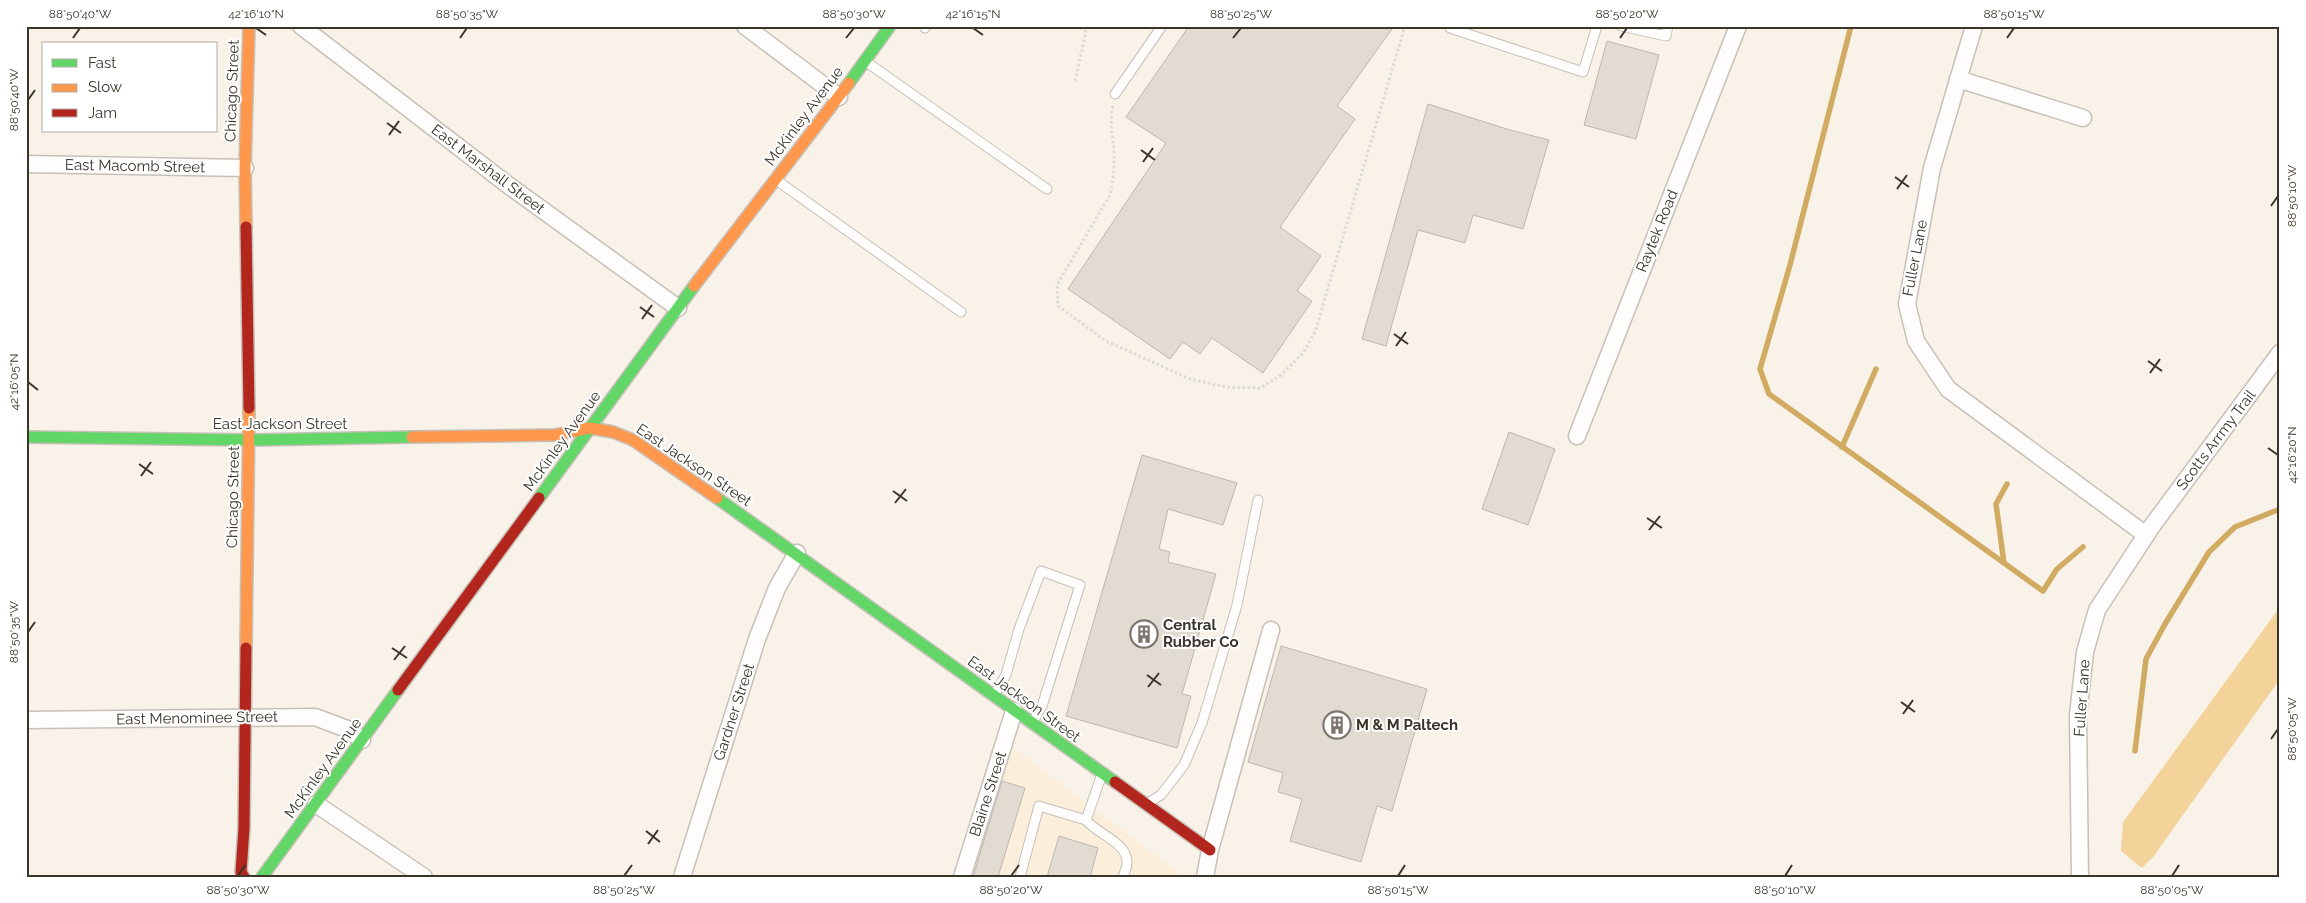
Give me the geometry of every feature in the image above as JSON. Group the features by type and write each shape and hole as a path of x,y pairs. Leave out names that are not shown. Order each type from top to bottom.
{"street":[{"name":"Chicago Street","path":"244,877 241,872 249,440 245,168 249,26"},
{"name":"East Marshall Street","path":"301,26 508,184 678,308"},
{"path":"745,26 839,97"},
{"name":"McKinley Avenue","path":"262,877 678,308 839,97 890,26"},
{"name":"Raytek Road","path":"1577,436 1738,26"},
{"name":"Fuller Lane","path":"1974,26 1932,168 1907,304 1916,340 1948,389 2149,531 2097,610 2085,652 2078,715 2080,877"},
{"path":"1958,79 2082,118"},
{"name":"East Macomb Street","path":"26,164 245,168"},
{"name":"Scotts Arrmy Trail","path":"2149,531 2280,353"},
{"name":"East Jackson Street","path":"26,437 249,440 555,435 590,428 613,432 633,440 797,553 1210,850"},
{"name":"Gardner Street","path":"682,877 757,639 778,588 797,553"},
{"path":"1205,877 1210,850 1270,630"},
{"name":"Blaine Street","path":"962,877 1014,710"},
{"name":"East Menominee Street","path":"26,720 315,717 338,725 362,740"},
{"path":"316,804 424,877"}],"lane":[{"path":"1115,94 1162,26"},
{"path":"1450,27 1584,72 1597,26"},
{"path":"1621,26 1666,36 1668,26"},
{"path":"864,61 1047,189"},
{"path":"775,179 961,312"},
{"path":"1146,805 1161,795 1184,766 1202,723 1237,604 1258,500"},
{"path":"993,695 1006,675 1019,629 1042,571 1080,585 1042,706 1032,723"},
{"path":"1086,820 1102,774"},
{"path":"1020,877 1039,806 1086,820 1092,828 1122,847 1128,862 1123,877"}],"path":[{"path":"1075,81 1086,32 1078,26"},
{"path":"1115,94 1110,118 1114,180 1110,195 1057,284 1058,306 1106,341 1190,379 1227,387 1260,388 1281,375 1303,353 1315,332 1405,26"}],"shaded area":[{"path":"2280,607 2280,679 2153,857 2142,868 2121,851 2123,822"},
{"path":"1011,746 1185,877 970,877"}],"building":[{"path":"1189,26 1394,26 1337,106 1355,119 1280,227 1321,256 1297,291 1312,301 1263,373 1212,338 1200,354 1183,342 1170,359 1068,289 1166,143 1126,117"},
{"path":"1607,41 1659,55 1636,139 1584,125"},
{"path":"1428,104 1510,130 1549,140 1523,229 1473,215 1465,243 1418,230 1386,346 1362,339"},
{"path":"1509,432 1555,449 1528,525 1482,509"},
{"name":"Central Rubber Co","path":"1142,455 1237,483 1223,525 1168,509 1159,549 1170,552 1168,562 1216,574 1182,694 1191,696 1177,748 1066,716"},
{"name":"M & M Paltech","path":"1281,646 1427,689 1392,811 1377,806 1361,862 1290,841 1302,799 1278,792 1283,773 1248,762"},
{"path":"1002,781 1025,788 998,877 973,877"},
{"path":"1059,836 1098,848 1090,877 1047,877"}],"waterway":[{"path":"1851,26 1790,265 1760,369 1769,394 2043,591 2057,569 2083,547"},
{"path":"1842,447 1876,369"},
{"path":"2004,563 1996,504 2007,484"},
{"path":"2135,751 2146,659 2165,624 2209,552 2235,527 2280,509"}],"traffic: fast":[{"path":"849,83 890,26"},
{"path":"539,498 694,286"},
{"path":"26,437 249,440 412,437"},
{"path":"717,498 1115,782"},
{"path":"262,877 398,690"}],"traffic: slow":[{"path":"246,227 245,168 249,26"},
{"path":"694,286 849,83"},
{"path":"246,648 249,408"},
{"path":"412,437 555,435 590,428 613,432 633,440 717,498"}],"traffic: jam":[{"path":"246,227 249,408"},
{"path":"398,690 539,498"},
{"path":"244,877 241,872 244,828 246,648"},
{"path":"1115,782 1210,850"}],"place":[{"name":"Central Rubber Co","path":"1144,634"},
{"name":"M & M Paltech","path":"1337,725"}]}
